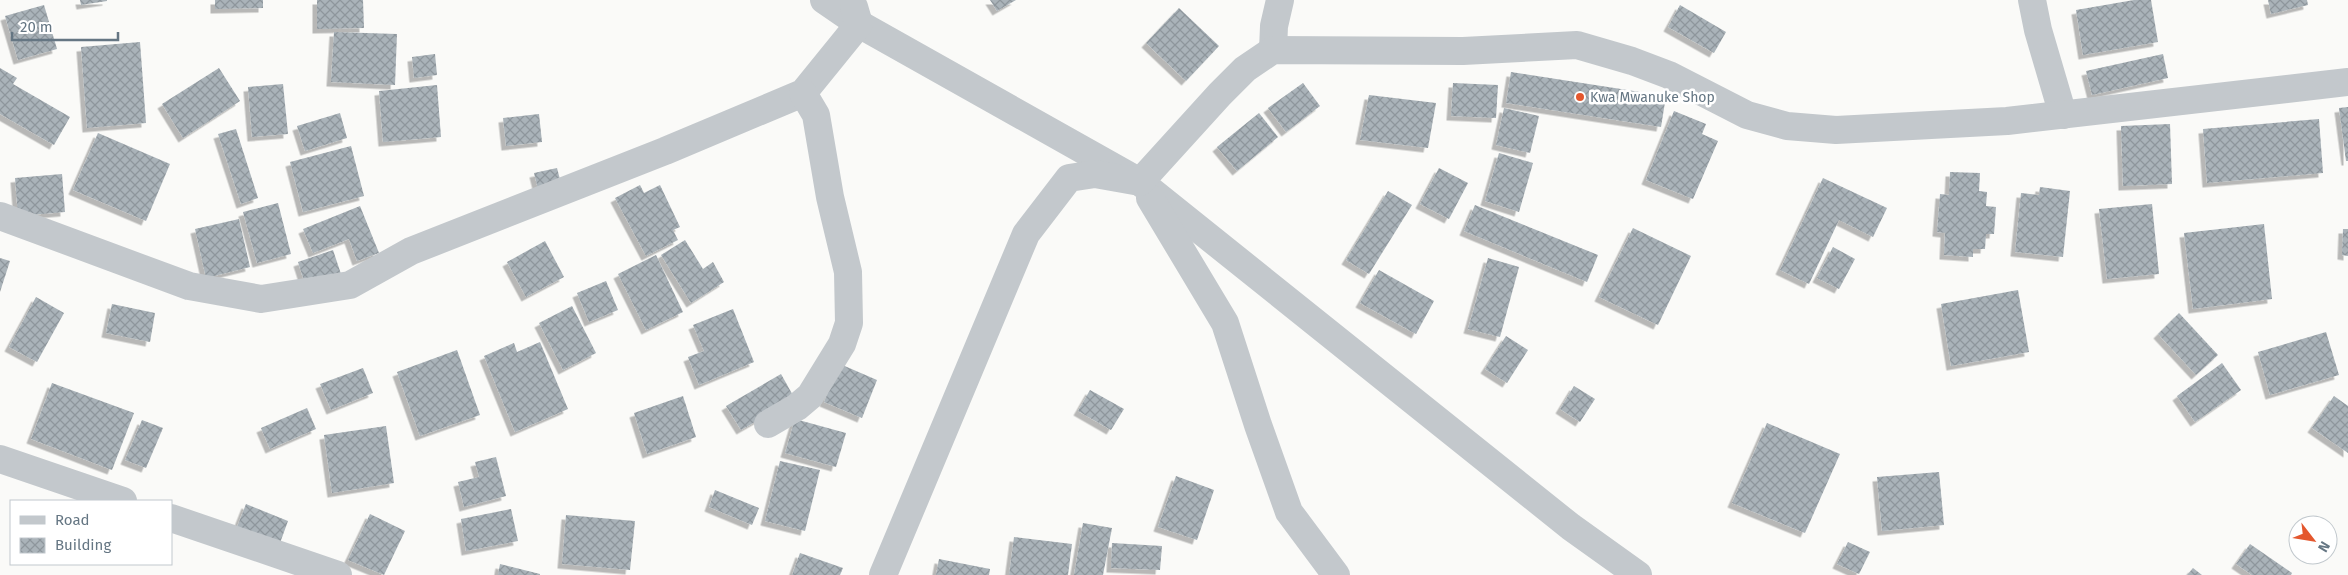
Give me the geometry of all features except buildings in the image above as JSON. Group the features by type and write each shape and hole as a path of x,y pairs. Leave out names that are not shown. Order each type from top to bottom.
{"street":[{"path":"824,0 855,12 1140,182 1571,527 1638,575"},
{"path":"1273,50 1274,26 1280,0"},
{"path":"2032,0 2038,30 2063,116"},
{"path":"0,216 189,286 261,299 350,285 411,251 665,151 803,92 855,12"},
{"path":"1140,182 1245,69 1273,50 1463,51 1577,45 1632,61 1670,75 1747,115 1787,126 1836,130 2007,121 2063,116 2348,82"},
{"path":"768,424 797,407 810,396 842,344 849,324 848,272 830,197 816,116 803,92"},
{"path":"883,575 1026,234 1069,178 1095,174 1140,182 1225,323 1289,512 1336,575"},
{"path":"0,459 120,500"},
{"path":"172,518 338,575"}],"place":[{"name":"Kwa Mwanuke Shop","path":"1580,97"}]}
